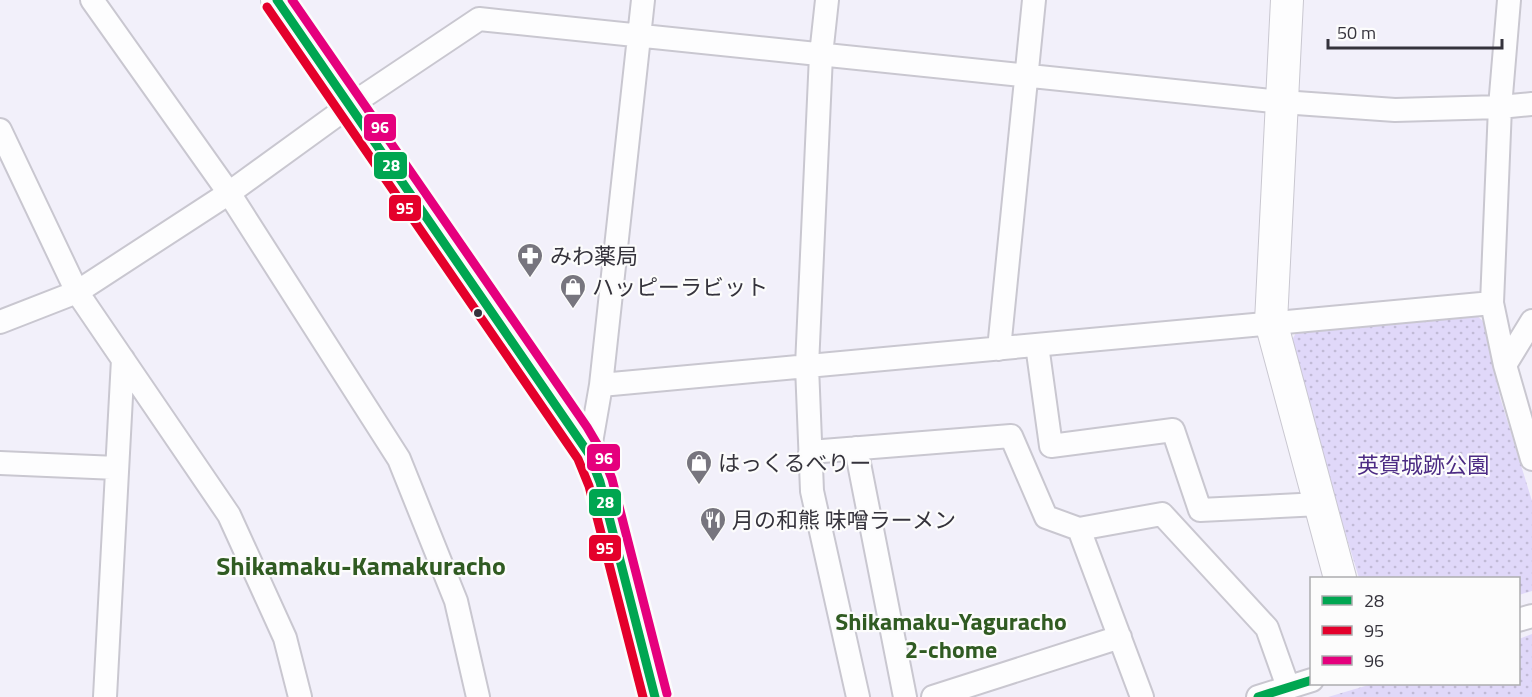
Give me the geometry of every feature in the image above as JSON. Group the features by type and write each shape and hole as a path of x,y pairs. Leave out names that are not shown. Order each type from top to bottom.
{"main road":[{"path":"277,0 589,454 600,482 655,697"},
{"path":"1287,0 1271,322 1340,577"}],"street":[{"path":"92,0 229,193 399,459 456,602 478,697"},
{"path":"589,454 601,385 642,0"},
{"path":"827,0 821,55 807,366 810,452 812,491 858,697"},
{"path":"999,349 1034,0"},
{"path":"1509,0 1500,107 1492,303 1506,365 1532,459"},
{"path":"0,322 77,292 229,193 477,10 639,35 1282,102 1395,110 1532,104"},
{"path":"0,130 77,292 229,515 285,638 300,697"},
{"path":"601,385 1492,303"},
{"path":"1506,365 1532,321"},
{"path":"1037,345 1051,446 1173,430 1200,510 1320,504"},
{"path":"105,697 123,359"},
{"path":"810,452 1011,436 1046,517 1079,529 1162,514 1267,628 1288,687"},
{"path":"856,448 905,697"},
{"path":"0,463 117,468"},
{"path":"1079,529 1142,697"},
{"path":"933,697 1120,637"},
{"path":"1258,697 1310,680"}],"green space":[{"name":"英賀城跡公園","path":"1475,314 1484,322 1500,397 1532,501 1532,591 1520,595 1520,577 1359,577 1301,387 1292,340 1297,331"},
{"path":"1532,634 1532,697 1328,697 1369,685 1520,685 1520,639"}],"transit line":[{"name":"28","path":"277,0 589,454 600,482 655,697"},
{"name":"96","path":"292,0 600,449 612,479 667,694"},
{"name":"95","path":"267,7 578,459 589,486 643,697"},
{"name":"28","path":"1258,697 1310,681"}],"place":[{"name":"みわ薬局","path":"530,279"},
{"name":"ハッピーラビット","path":"573,310"},
{"name":"はっくるべりー","path":"699,486"},
{"name":"月の和熊 味噌ラーメン","path":"713,543"}],"district":[{"name":"Shikamaku-Kamakuracho","path":"361,565"},
{"name":"Shikamaku-Yaguracho 2-chome","path":"951,635"}]}
